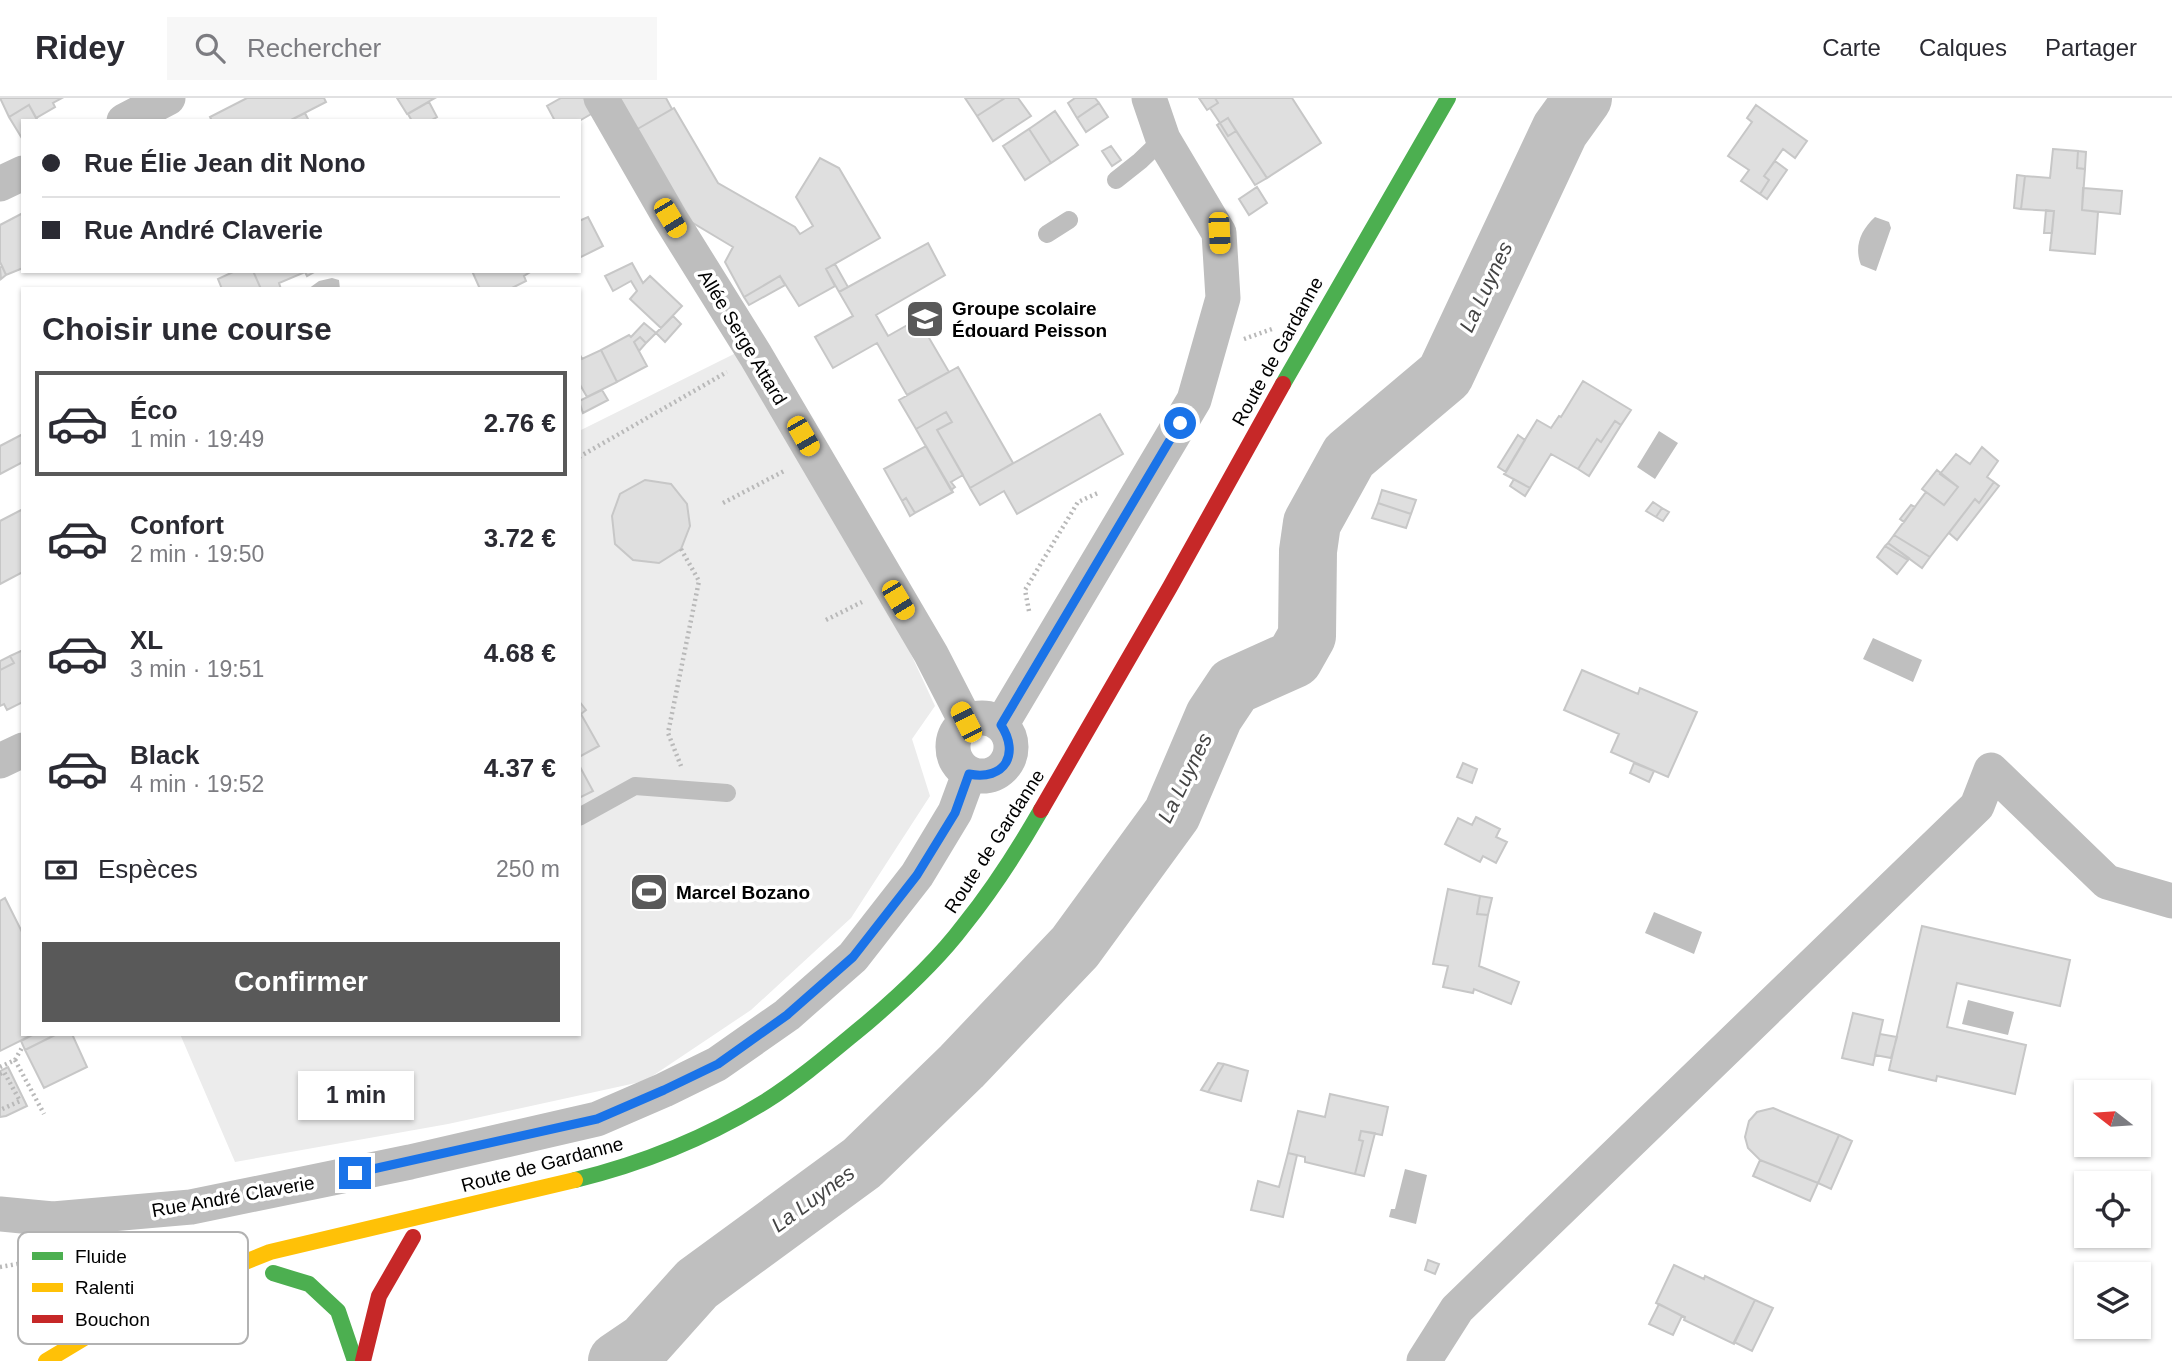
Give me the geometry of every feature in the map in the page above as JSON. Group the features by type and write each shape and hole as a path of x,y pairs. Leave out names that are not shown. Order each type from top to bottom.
{"main road":[{"name":"Route de Gardanne","path":"248,1261 270,1252 616,1170 696,1137 765,1101 820,1062 897,997 963,927 1016,853 1164,598 1323,311 1448,98"},
{"path":"363,1361 379,1296 420,1235 387,1243"},
{"path":"299,1266 267,1275 309,1284 338,1311 355,1361"},
{"name":"Route de Gardanne","path":"46,1361 74,1344"}],"street":[{"path":"128,119 168,98"},
{"name":"Allée Serge Attard","path":"601,98 931,654 966,722"},
{"path":"1001,725 1194,400 1223,298 1219,233 1163,139 1149,98"},
{"path":"0,184 21,174"},
{"path":"978,718 990,719 1001,725 1009,737 1011,750 1006,763 996,773 983,777 969,774 960,767 955,758 953,744 957,732 966,722 978,718"},
{"path":"0,761 21,751"},
{"path":"1424,1361 1458,1309 1977,806 1991,770 2107,882 2172,901"},
{"name":"Rue André Claverie","path":"0,1214 53,1219 191,1207 410,1162 597,1119 664,1090 718,1064 787,1015 853,957 917,875 955,813 969,774"},
{"name":"Rue André Claverie","path":"0,1234 53,1219"}],"lane":[{"path":"1116,180 1163,139"},
{"path":"1047,234 1069,220"},
{"path":"581,816 635,786 727,793"}],"path":[{"path":"581,456 756,356"},
{"path":"723,503 815,456"},
{"path":"1029,613 1025,590 1042,561 1078,502 1103,490"},
{"path":"681,549 699,582 668,733 691,790"},
{"path":"825,620 891,587"},
{"path":"0,1067 15,1059 23,1046"},
{"path":"15,1059 44,1114"},
{"path":"0,1074 4,1072 20,1101 0,1110"},
{"path":"0,1267 18,1264"}],"shaded area":[{"path":"1875,217 1889,222 1891,228 1876,271 1861,265 1858,252 1862,234"},
{"path":"332,278 339,280 340,287 311,287 319,281"},
{"path":"738,352 903,637 935,706 912,739 930,796 851,918 751,1010 645,1081 448,1124 235,1162 181,1036 581,1036 581,430"},
{"path":"1659,431 1678,443 1655,479 1637,467"},
{"path":"1873,638 1922,660 1913,682 1863,659"},
{"path":"1654,912 1702,932 1694,954 1645,933"},
{"path":"1968,1000 2014,1012 2008,1035 1962,1024"},
{"path":"1405,1169 1427,1175 1416,1224 1389,1217 1391,1209 1395,1209"}],"building":[{"path":"0,98 62,98 53,103 55,107 36,118 29,105 9,117"},
{"path":"247,98 324,98 326,102 293,119 210,117"},
{"path":"397,98 435,98 407,114"},
{"path":"561,98 584,98 593,113 581,120 554,119 547,106"},
{"path":"615,98 666,98 672,109 634,131"},
{"path":"965,98 1005,98 977,116"},
{"path":"1005,98 1018,98 1031,116 993,141 977,116"},
{"path":"1075,98 1095,98 1099,103 1077,118 1068,103"},
{"path":"1199,98 1215,98 1218,103 1207,110"},
{"path":"1215,98 1292,98 1321,143 1267,178 1228,118 1220,123 1210,108 1218,103"},
{"path":"429,102 437,117 411,119 408,114"},
{"path":"1099,103 1108,117 1086,132 1077,118"},
{"path":"29,105 37,119 21,119 21,137 9,117"},
{"path":"1756,105 1807,141 1795,158 1783,149 1764,176 1769,180 1760,194 1741,181 1749,170 1728,156 1752,122 1747,118"},
{"path":"674,108 718,183 795,227 800,234 813,226 796,197 820,158 839,168 880,238 826,269 835,286 799,306 780,276 744,297 725,262 733,247 683,217 634,131"},
{"path":"1055,111 1078,145 1051,163 1029,129"},
{"path":"305,113 308,119 293,119"},
{"path":"1228,118 1236,131 1228,136 1220,123"},
{"path":"1220,123 1228,136 1236,131 1267,178 1255,185 1217,125"},
{"path":"1029,129 1051,163 1025,180 1003,146"},
{"path":"1111,146 1121,160 1112,166 1102,151"},
{"path":"2053,149 2078,151 2077,168 2085,169 2082,210 2098,212 2095,254 2050,250 2054,211 2021,209 2025,176 2050,178"},
{"path":"2078,151 2086,152 2085,169 2077,168"},
{"path":"1775,161 1787,170 1767,199 1760,194 1769,180 1764,176"},
{"path":"2017,175 2025,176 2021,209 2014,208"},
{"path":"1257,187 1267,203 1249,215 1239,199"},
{"path":"2083,188 2122,191 2120,214 2082,210"},
{"path":"2046,210 2054,211 2052,233 2044,233"},
{"path":"21,214 21,269 6,275 0,262 0,225"},
{"path":"588,217 603,246 581,257 581,220"},
{"path":"928,243 945,275 876,315 888,336 918,319 949,372 907,395 877,343 833,368 815,337 853,316 839,292"},
{"path":"632,263 643,283 650,276 682,306 661,328 630,299 637,291 631,281 613,291 605,276"},
{"path":"835,264 848,287 839,292 826,269"},
{"path":"2,266 6,275 1,279 0,268"},
{"path":"231,273 254,273 260,287 221,287 218,279"},
{"path":"254,273 303,273 279,283 280,287 260,287"},
{"path":"473,273 529,273 524,276 526,281 514,287 479,287"},
{"path":"780,276 785,285 749,305 744,297"},
{"path":"673,316 681,324 665,342 656,333"},
{"path":"644,323 656,333 646,343 640,337 634,342 647,366 617,382 601,350 629,335 631,337"},
{"path":"640,337 646,343 639,351 634,342"},
{"path":"601,350 617,382 587,397 581,386 581,357 582,359"},
{"path":"958,367 1013,463 970,488 937,430 952,422 946,412 916,429 899,400"},
{"path":"1583,381 1631,410 1621,425 1615,421 1601,442 1597,439 1578,469 1551,454 1530,488 1504,474 1537,420 1551,428"},
{"path":"602,390 608,400 583,413 581,400"},
{"path":"946,412 952,422 937,430 963,475 951,482 955,487 951,490 916,429"},
{"path":"1100,414 1123,454 1017,514 1004,491 980,505 970,488"},
{"path":"1615,421 1621,425 1589,476 1578,469 1597,439 1601,442"},
{"path":"21,435 21,463 0,474 0,446"},
{"path":"1518,435 1525,440 1506,472 1498,467"},
{"path":"926,446 953,492 915,513 906,498 902,501 884,469"},
{"path":"1982,447 1998,461 1987,477 1994,482 1979,503 1975,499 1930,557 1894,535 1926,492 1944,505 1958,487 1940,474 1956,454 1970,464"},
{"path":"1937,470 1958,487 1944,505 1922,489"},
{"path":"1514,479 1530,488 1525,496 1510,486"},
{"path":"645,480 671,484 687,504 690,526 681,549 659,563 633,560 615,544 612,516 620,494"},
{"path":"1994,482 1999,486 1957,540 1949,533 1975,499 1979,503"},
{"path":"1382,490 1416,500 1411,514 1378,503"},
{"path":"906,498 915,513 910,516 902,501"},
{"path":"1653,502 1662,508 1656,517 1646,511"},
{"path":"1378,503 1411,514 1406,528 1372,518"},
{"path":"1911,505 1915,507 1904,522 1900,519"},
{"path":"1662,508 1669,512 1663,521 1656,517"},
{"path":"21,510 21,573 0,584 0,521"},
{"path":"1894,535 1930,557 1922,568 1888,543"},
{"path":"1888,543 1909,558 1908,560 1885,546"},
{"path":"1885,546 1908,560 1897,574 1877,557"},
{"path":"21,651 21,703 7,710 4,704 0,706 0,670 14,663 10,656"},
{"path":"10,656 14,663 0,670 0,661"},
{"path":"1582,670 1638,694 1640,688 1697,712 1668,777 1611,752 1619,734 1564,710"},
{"path":"581,714 599,746 581,756"},
{"path":"1463,763 1477,769 1472,783 1457,777"},
{"path":"1634,763 1654,771 1649,782 1630,773"},
{"path":"581,769 593,791 581,797"},
{"path":"1476,817 1500,829 1496,837 1507,842 1496,863 1483,856 1480,862 1445,844 1458,818 1472,825"},
{"path":"1448,889 1480,896 1477,914 1488,915 1479,966 1519,982 1511,1004 1474,989 1473,993 1443,987 1448,966 1433,964"},
{"path":"1480,896 1492,898 1488,915 1477,914"},
{"path":"5,898 21,930 21,1036 30,1036 0,1051 0,901"},
{"path":"1922,926 2070,960 2060,1006 1957,983 1947,1027 2026,1045 2015,1094 1937,1076 1936,1081 1889,1070"},
{"path":"1853,1013 1883,1020 1873,1065 1842,1058"},
{"path":"1880,1034 1897,1037 1891,1058 1875,1055"},
{"path":"30,1036 53,1036 25,1050 21,1041"},
{"path":"53,1036 73,1036 87,1067 44,1088 25,1050"},
{"path":"1218,1063 1224,1064 1208,1092 1201,1090"},
{"path":"1224,1064 1248,1071 1241,1101 1208,1092"},
{"path":"8,1067 27,1106 0,1117 0,1071"},
{"path":"1330,1094 1388,1107 1382,1135 1361,1131 1359,1140 1363,1141 1355,1174 1305,1162 1305,1157 1288,1153 1298,1111 1325,1117"},
{"path":"1773,1108 1839,1135 1818,1183 1760,1160 1748,1148 1745,1137 1749,1121 1757,1112"},
{"path":"1361,1131 1375,1133 1364,1176 1355,1174 1363,1141 1359,1140"},
{"path":"1839,1135 1852,1141 1831,1189 1818,1183"},
{"path":"1288,1153 1297,1155 1283,1217 1251,1210 1258,1181 1279,1187"},
{"path":"1760,1160 1818,1183 1810,1201 1753,1176"},
{"path":"1428,1260 1439,1264 1435,1274 1425,1270"},
{"path":"1674,1265 1704,1279 1705,1276 1755,1300 1734,1344 1656,1303"},
{"path":"1755,1300 1773,1308 1752,1351 1734,1342"},
{"path":"1659,1304 1682,1316 1673,1335 1649,1324"}],"waterway":[{"name":"La Luynes","path":"617,1361 645,1342 697,1284 862,1163 962,1066 1075,947 1172,814 1214,716 1234,686 1294,659 1307,636 1308,551 1312,523 1349,456 1445,375 1560,130 1583,98"}],"traffic: fast":[{"path":"1283,384 1448,98"},
{"path":"575,1180 625,1166 697,1138 766,1101 818,1063 893,1001 942,951 995,883 1041,810"},
{"path":"273,1273 309,1284 338,1311 355,1361"}],"traffic: slow":[{"path":"248,1261 270,1252 575,1180"},
{"path":"46,1361 74,1344"}],"traffic: jam":[{"path":"1041,810 1283,384"},
{"path":"363,1361 379,1296 413,1237"}],"place":[{"name":"Groupe scolaire Édouard Peisson","path":"925,319"},
{"name":"Marcel Bozano","path":"649,892"}],"route":[{"path":"355,1173 597,1119 664,1090 718,1064 787,1015 853,957 917,875 955,813 969,774 983,777 996,773 1006,763 1011,750 1009,737 1001,725 1180,423"}]}
